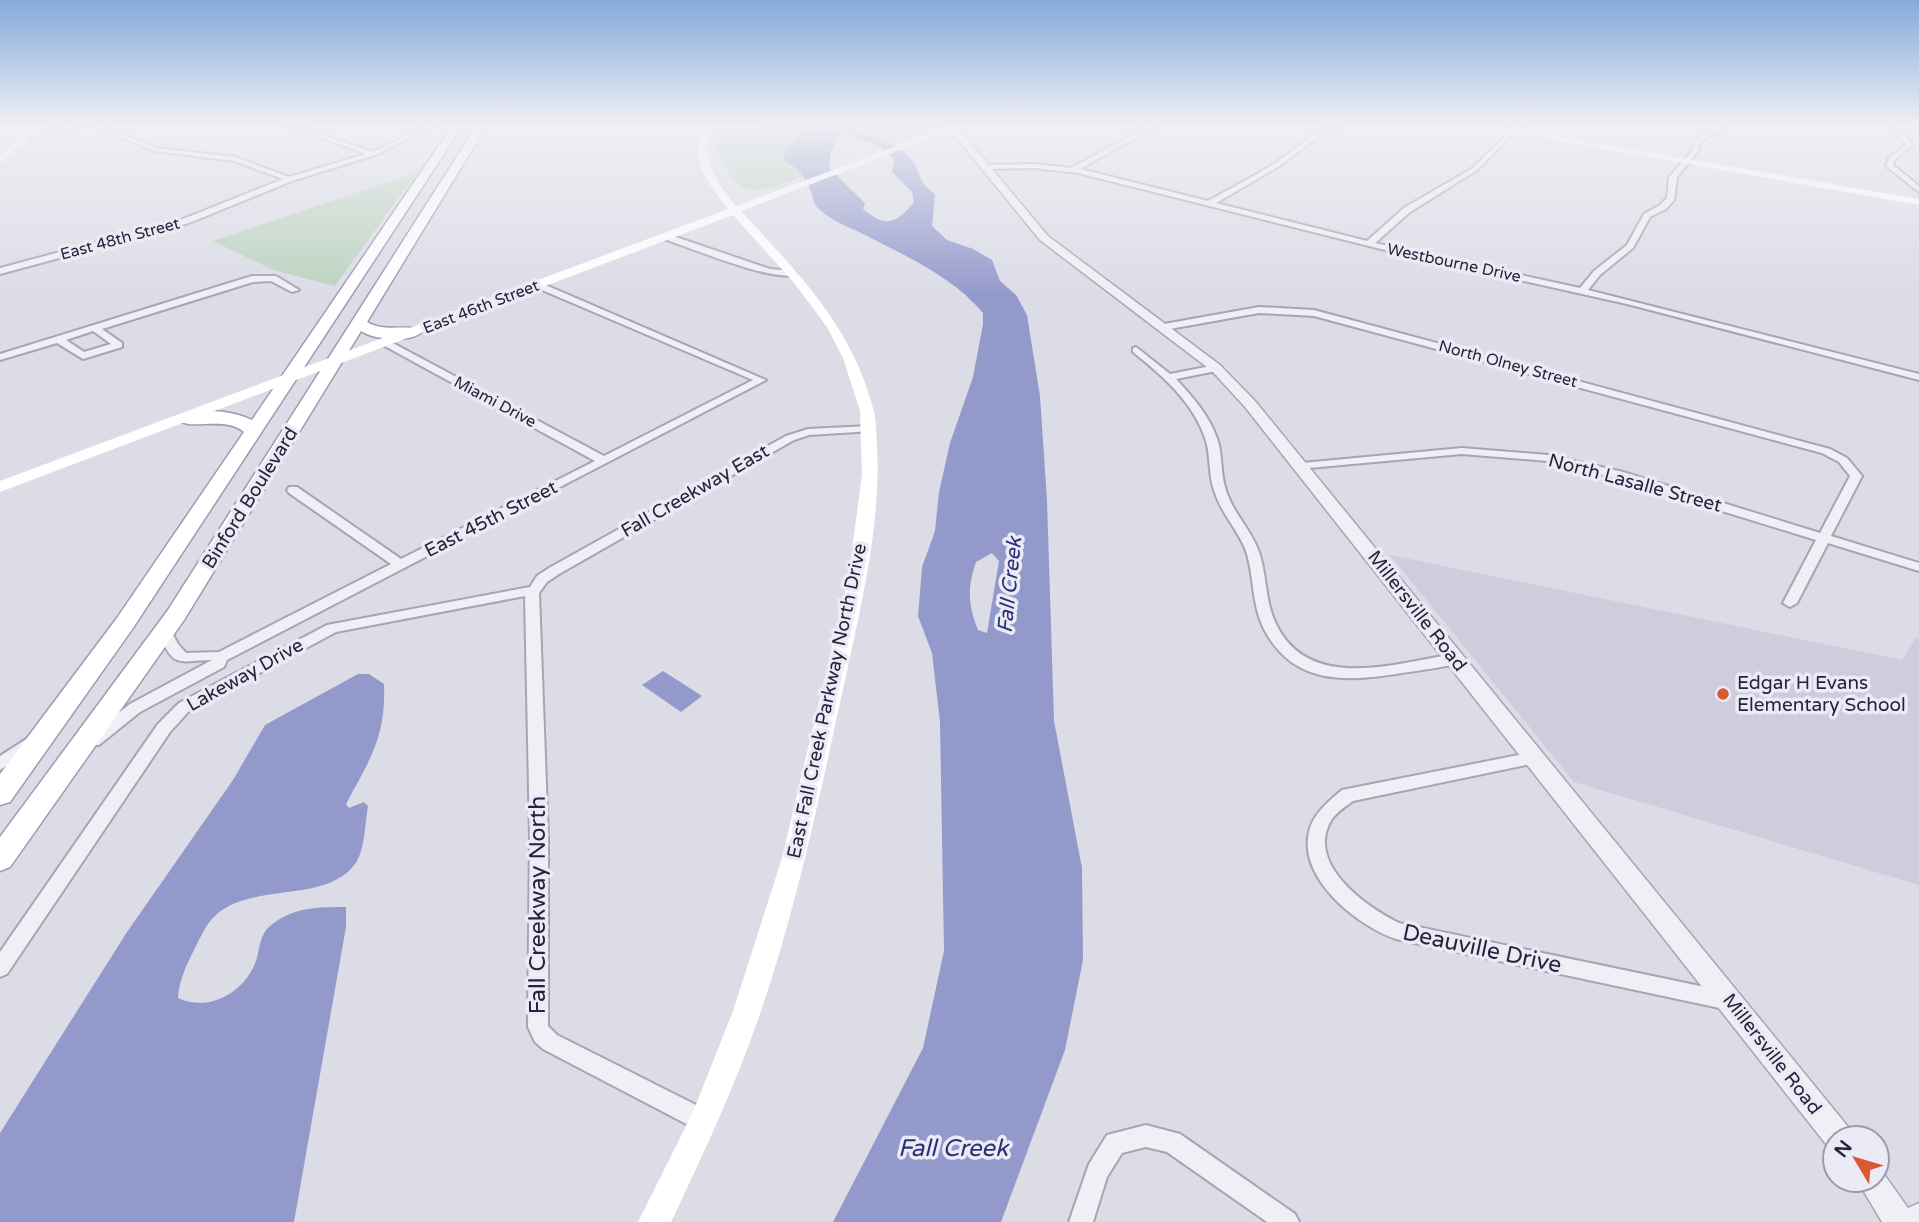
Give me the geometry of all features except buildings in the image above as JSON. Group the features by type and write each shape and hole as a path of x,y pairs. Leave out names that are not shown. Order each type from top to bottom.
{"main road":[{"name":"Binford Boulevard","path":"0,794 51,726 254,431 420,182"},
{"name":"Binford Boulevard","path":"0,859 79,754 164,632 446,182"},
{"name":"East Fall Creek Parkway North Drive","path":"654,1222 704,1121 747,1011 794,858 857,580 869,491 869,429 858,378 843,344 824,314 792,274 713,182"},
{"name":"East 46th Street","path":"0,487 810,182"},
{"path":"1803,182 1919,202"},
{"path":"718,191 786,191"},
{"path":"358,323 376,334 414,332"},
{"path":"186,419 234,417 246,422 254,431"}],"street":[{"name":"East 48th Street","path":"0,271 186,221 282,182"},
{"name":"Millersville Road","path":"998,182 1044,238 1164,327 1216,368 1242,394 1828,1124"},
{"name":"Westbourne Drive","path":"1123,182 1369,244 1583,290 1919,377"},
{"path":"1211,203 1248,182"},
{"path":"1369,244 1407,210 1453,182"},
{"path":"1583,290 1601,269 1630,246 1647,216 1665,205 1672,196 1673,182"},
{"path":"667,237 769,272 792,274"},
{"path":"0,357 252,279 273,278 295,289"},
{"name":"East 45th Street","path":"79,754 135,708 219,663 221,657 761,380 538,285"},
{"name":"North Olney Street","path":"1164,327 1259,310 1319,313 1808,445 1845,462 1854,470 1855,479 1825,538"},
{"path":"58,340 83,356 119,345 95,328"},
{"name":"Miami Drive","path":"386,343 604,461"},
{"path":"1136,350 1169,377 1209,431 1215,454 1217,482 1224,501 1252,553 1266,618 1272,631 1291,656 1310,667 1333,674 1454,659"},
{"path":"1169,377 1216,368"},
{"name":"Fall Creekway East","path":"534,590 542,579 554,571 790,438 808,432 869,429"},
{"name":"North Lasalle Street","path":"1302,467 1450,452 1520,454 1597,468 1919,567"},
{"path":"293,490 401,565"},
{"path":"1790,603 1825,538"},
{"name":"Lakeway Drive","path":"0,968 164,728 184,707 332,628 534,590"},
{"name":"Fall Creekway North","path":"534,590 531,598 539,838 538,1027 550,1042 704,1121"},
{"name":"East 45th Street","path":"164,632 174,652 179,655 192,659 214,654 221,657"},
{"path":"0,764 51,726"},
{"name":"Deauville Drive","path":"1534,758 1348,795 1325,812 1319,825 1316,846 1324,871 1334,887 1356,909 1386,927 1407,934 1730,1001"},
{"path":"1081,1222 1097,1172 1115,1143 1146,1136 1172,1142 1287,1222"},
{"path":"1881,1194 1900,1222"},
{"path":"1914,1222 1919,1218"}],"shaded area":[{"path":"1390,555 1902,660 1916,638 1919,639 1919,885 1574,782"}],"green space":[{"path":"387,182 410,182 335,286 273,270 213,241"},
{"path":"737,182 788,182 767,188 743,187"}],"water":[{"name":"Fall Creek","path":"807,182 843,182 865,204 863,209 878,219 890,221 902,215 914,202 912,192 902,182 923,182 935,194 932,226 947,240 973,249 992,260 1000,281 1016,295 1027,315 1040,396 1047,500 1054,721 1082,868 1083,960 1065,1050 1001,1222 833,1222 923,1048 944,951 940,722 932,653 918,616 922,567 935,531 939,492 950,443 973,377 983,313 944,278 825,214 815,204","holes":["992,553 999,561 987,633 978,630 972,612 971,580 976,562"]},
{"path":"663,671 702,696 681,712 642,685"},
{"path":"358,674 369,674 384,684 384,703 375,747 346,804 349,808 364,802 368,806 363,844 355,864 341,877 323,885 260,896 240,901 222,910 208,924 186,966 178,998 201,1003 222,998 232,992 248,976 256,961 265,931 286,915 325,907 346,907 346,927 294,1222 0,1222 0,1133 127,932 233,780 265,725"}],"place":[{"name":"Edgar H Evans Elementary School","path":"1723,694"}]}
